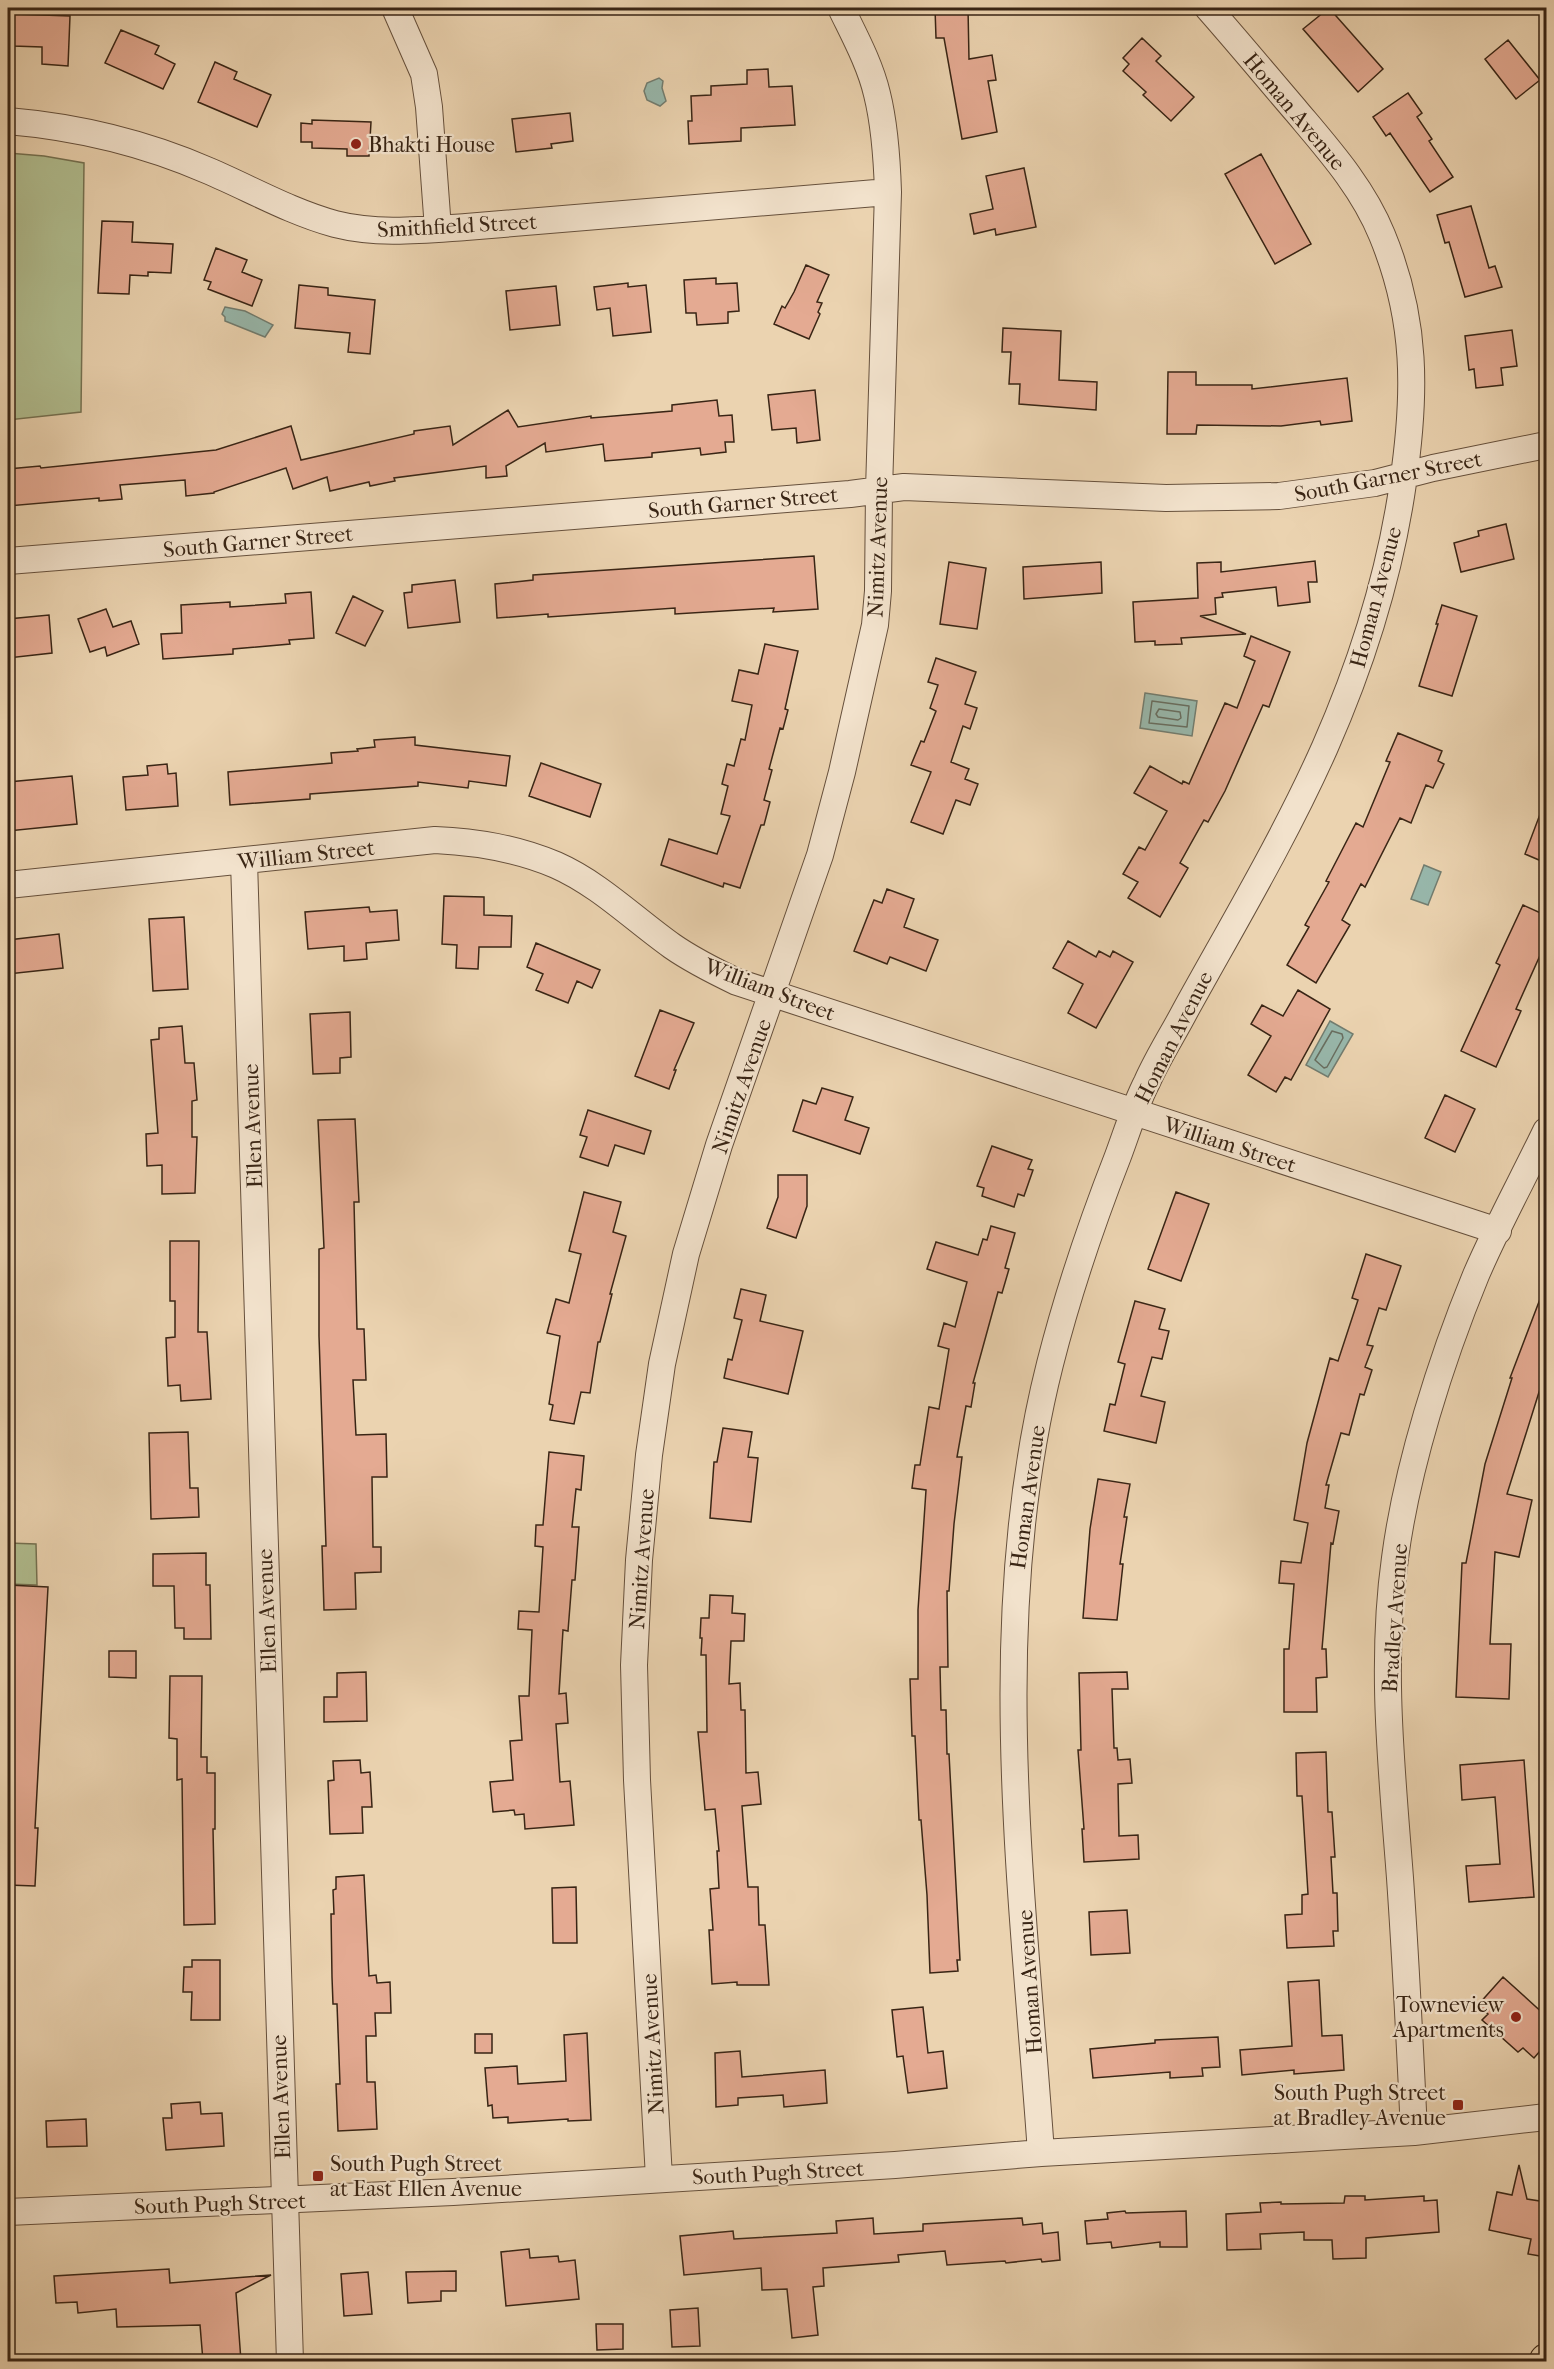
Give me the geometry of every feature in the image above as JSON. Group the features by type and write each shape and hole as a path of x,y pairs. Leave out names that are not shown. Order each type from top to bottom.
{"street":[{"path":"395,8 424,74 429,107 438,229"},
{"name":"Nimitz Avenue","path":"659,2178 637,1780 634,1665 640,1548 649,1455 662,1364 686,1254 719,1145 820,855 842,772 875,625 878,591 888,192 886,150 877,93 860,46 841,8"},
{"name":"Homan Avenue","path":"1041,2153 1018,1825 1012,1651 1018,1553 1036,1425 1051,1362 1087,1236 1146,1084 1270,856 1323,750 1352,682 1375,612 1395,528 1411,421 1410,335 1396,274 1380,230 1357,187 1327,147 1208,8"},
{"name":"Smithfield Street","path":"8,121 72,128 150,148 207,170 314,217 367,230 438,229 888,192"},
{"name":"South Garner Street","path":"8,561 904,487 1166,498 1245,498 1343,488 1546,445"},
{"name":"William Street","path":"8,885 435,840 477,842 503,847 556,865 591,885 672,946 736,982 1498,1231"},
{"name":"Ellen Avenue","path":"244,861 283,2200 290,2361"},
{"name":"Bradley Avenue","path":"1414,2132 1407,1978 1389,1737 1387,1678 1395,1558 1410,1478 1440,1377 1477,1275 1546,1131"},
{"name":"South Pugh Street","path":"8,2212 453,2192 895,2165 1041,2153 1414,2132 1546,2117"}],"green space":[{"path":"8,153 84,163 81,412 8,420"},
{"path":"8,1543 36,1544 37,1585 8,1584"}],"water":[{"path":"659,78 663,81 662,88 666,101 660,106 647,100 644,91 647,83"},
{"path":"225,307 245,311 273,325 265,337 225,321 222,314"},
{"path":"1145,693 1197,701 1192,736 1140,728"},
{"path":"1424,865 1441,872 1428,905 1411,899"},
{"path":"1330,1021 1353,1034 1328,1077 1306,1065"}],"building":[{"path":"935,8 968,8 969,59 992,55 996,80 988,81 997,132 962,139 944,38 936,38"},
{"path":"1329,8 1383,69 1358,92 1303,29"},
{"path":"14,14 70,16 68,66 42,64 42,47 13,46"},
{"path":"121,30 159,46 155,54 175,64 163,89 105,63"},
{"path":"1142,38 1161,56 1156,61 1194,97 1171,121 1143,95 1146,92 1123,71 1129,64 1123,58"},
{"path":"1508,40 1540,80 1516,99 1485,59"},
{"path":"215,62 237,72 234,79 271,95 257,127 198,102"},
{"path":"768,69 769,87 792,86 795,125 741,128 741,141 689,144 688,121 692,121 691,96 711,95 711,86 747,84 747,70"},
{"path":"1408,93 1422,113 1417,117 1432,139 1429,141 1453,177 1430,192 1390,133 1386,136 1373,117"},
{"path":"570,113 573,141 551,144 552,148 516,152 512,119"},
{"path":"312,120 371,122 369,156 347,156 347,149 312,148 312,142 301,142 301,123 312,124"},
{"path":"1261,154 1311,244 1275,264 1225,174"},
{"path":"1024,168 1036,227 996,235 995,229 974,234 970,214 993,209 986,176"},
{"path":"1471,206 1489,268 1495,266 1502,287 1465,297 1449,242 1445,243 1437,215"},
{"path":"102,221 133,222 132,242 173,244 171,273 148,272 148,276 130,275 129,294 98,293"},
{"path":"216,248 247,260 242,272 262,280 252,306 208,289 211,282 204,280"},
{"path":"806,265 829,275 817,302 822,303 818,312 820,314 809,339 774,324 782,306 785,308 794,292"},
{"path":"716,278 716,284 737,283 739,311 728,312 728,323 697,325 696,313 686,313 684,280"},
{"path":"628,283 628,287 646,285 651,332 613,336 610,308 597,310 594,287"},
{"path":"299,285 328,288 328,295 375,300 370,354 348,352 350,333 295,328"},
{"path":"556,286 560,325 510,330 506,291"},
{"path":"1003,328 1061,331 1059,380 1097,382 1096,410 1019,404 1020,384 1009,384 1011,352 1002,352"},
{"path":"1512,330 1517,366 1501,368 1503,385 1476,388 1474,369 1469,370 1465,336"},
{"path":"1168,372 1196,372 1196,385 1252,385 1252,389 1347,378 1352,421 1321,425 1320,421 1281,426 1197,425 1196,434 1167,434"},
{"path":"815,390 820,440 797,443 796,428 772,430 768,395"},
{"path":"717,400 719,416 732,415 734,442 725,442 726,452 701,455 700,448 652,453 652,457 605,461 603,444 546,452 545,443 506,466 507,476 486,478 486,466 394,478 395,481 370,486 369,482 330,491 327,477 293,489 286,468 214,493 186,496 185,480 120,485 122,499 99,501 99,498 8,506 8,469 40,466 41,468 216,450 291,426 301,460 414,434 414,431 450,426 453,445 508,410 518,427 591,416 591,418 672,411 672,405"},
{"path":"1506,524 1514,559 1461,572 1454,543 1479,536 1478,531"},
{"path":"814,556 818,609 773,612 774,608 675,614 675,608 548,617 548,614 497,618 495,584 533,580 533,575"},
{"path":"1315,561 1317,582 1308,582 1310,602 1278,606 1276,587 1222,593 1223,597 1215,598 1216,614 1200,616 1246,634 1181,638 1182,644 1155,645 1155,641 1135,642 1133,602 1198,598 1197,563 1221,562 1221,572"},
{"path":"949,562 986,568 977,629 940,624"},
{"path":"1101,562 1102,593 1024,599 1023,567"},
{"path":"455,580 460,622 408,628 404,593 412,592 412,585"},
{"path":"311,592 314,638 289,640 290,644 233,649 233,654 163,659 161,634 182,633 181,605 230,602 230,607 286,603 285,594"},
{"path":"353,596 383,611 365,646 336,633"},
{"path":"1442,605 1477,616 1452,696 1419,686"},
{"path":"106,609 113,627 131,621 139,644 107,656 105,647 90,652 78,619"},
{"path":"49,615 52,653 8,658 8,619"},
{"path":"1251,636 1290,652 1269,707 1263,705 1225,791 1208,822 1204,820 1180,863 1188,868 1160,917 1128,898 1138,882 1123,874 1139,847 1145,850 1167,811 1134,793 1150,766 1182,784 1183,781 1189,784 1225,703 1237,708 1255,661 1244,656"},
{"path":"765,644 798,651 785,709 788,710 783,729 780,728 769,769 772,770 764,800 770,802 764,825 761,825 740,888 724,883 723,887 661,865 669,839 717,854 730,816 721,814 728,786 722,784 727,764 734,766 741,739 745,740 752,705 732,701 739,670 758,674"},
{"path":"936,658 976,672 965,704 977,708 970,729 963,726 951,762 969,769 965,779 978,784 970,805 956,800 943,834 911,822 931,772 911,765 921,741 924,742 936,711 930,708 938,685 928,682"},
{"path":"1398,733 1442,751 1438,761 1444,764 1433,788 1426,785 1411,823 1400,818 1365,887 1361,884 1342,920 1350,925 1316,983 1287,965 1309,927 1305,925 1329,882 1326,881 1356,823 1363,827 1390,762 1386,761"},
{"path":"415,737 415,745 510,756 506,786 469,781 468,788 418,782 418,786 310,794 310,799 230,805 228,772 332,763 331,753 375,747 374,740"},
{"path":"541,763 601,784 590,817 529,796"},
{"path":"167,764 168,774 176,773 178,806 126,810 123,777 148,775 147,766"},
{"path":"72,776 77,824 8,831 8,782"},
{"path":"1546,802 1546,863 1525,854"},
{"path":"887,889 914,899 904,927 938,940 926,971 890,957 887,964 854,951 874,900 882,903"},
{"path":"444,896 484,897 484,915 512,916 511,947 479,947 478,969 456,968 457,945 442,944"},
{"path":"1523,905 1545,915 1540,927 1546,930 1546,942 1516,1009 1521,1011 1496,1067 1461,1051 1500,965 1496,963"},
{"path":"369,907 370,912 397,910 399,940 366,943 367,959 344,961 344,946 308,949 305,912"},
{"path":"184,917 188,989 153,991 149,919"},
{"path":"59,934 63,968 8,974 8,940"},
{"path":"1068,941 1096,957 1099,951 1110,957 1113,951 1133,962 1096,1028 1068,1013 1083,984 1053,968"},
{"path":"536,943 600,970 592,988 577,981 568,1003 536,990 543,974 527,967"},
{"path":"1298,990 1330,1009 1291,1080 1285,1077 1276,1092 1248,1075 1271,1036 1251,1024 1262,1005 1283,1016"},
{"path":"660,1010 694,1023 674,1070 676,1070 669,1089 635,1076"},
{"path":"350,1012 351,1057 340,1058 340,1073 313,1074 310,1014"},
{"path":"182,1026 185,1063 194,1063 197,1100 192,1101 192,1137 197,1137 195,1193 162,1194 162,1165 147,1166 146,1134 158,1133 151,1040 159,1039 159,1028"},
{"path":"822,1088 853,1097 845,1120 869,1128 860,1154 793,1131 803,1100 816,1104"},
{"path":"1445,1095 1475,1109 1455,1152 1425,1138"},
{"path":"588,1110 651,1131 644,1154 615,1145 608,1166 580,1157 587,1137 580,1135"},
{"path":"355,1119 359,1202 354,1202 357,1329 364,1329 366,1380 353,1380 356,1435 386,1434 387,1477 372,1477 373,1547 381,1547 381,1572 355,1573 356,1609 324,1610 322,1546 326,1546 319,1336 319,1249 324,1248 318,1120"},
{"path":"992,1146 1032,1160 1028,1169 1033,1170 1024,1196 1018,1194 1014,1207 982,1196 984,1188 977,1186"},
{"path":"778,1175 807,1175 807,1206 796,1238 767,1228 778,1197"},
{"path":"584,1192 621,1202 613,1232 626,1236 600,1342 598,1342 590,1393 581,1392 574,1424 550,1420 553,1405 549,1404 560,1336 547,1333 556,1299 569,1303 581,1254 569,1251"},
{"path":"1176,1192 1209,1204 1181,1281 1148,1269"},
{"path":"991,1226 1015,1233 1005,1268 1009,1269 1002,1293 998,1292 973,1383 975,1383 971,1407 966,1406 957,1457 962,1457 949,1591 947,1591 948,1667 940,1667 941,1710 946,1710 960,1960 957,1960 958,1971 930,1973 927,1895 921,1820 919,1820 915,1736 912,1736 910,1679 918,1679 918,1610 926,1490 912,1488 915,1465 920,1465 929,1407 939,1409 949,1349 938,1346 944,1323 955,1327 967,1282 927,1269 936,1242 978,1255 983,1239 987,1240"},
{"path":"170,1241 199,1241 198,1332 207,1332 211,1399 181,1401 180,1385 168,1386 166,1338 175,1337 175,1301 170,1301"},
{"path":"1366,1254 1401,1266 1386,1310 1379,1308 1367,1345 1373,1346 1365,1367 1372,1370 1364,1395 1360,1394 1349,1435 1341,1433 1326,1485 1329,1485 1325,1508 1339,1511 1333,1544 1331,1543 1322,1649 1326,1649 1327,1677 1316,1678 1317,1712 1284,1712 1284,1649 1289,1649 1294,1584 1279,1583 1281,1561 1301,1563 1308,1523 1294,1520 1307,1443 1330,1358 1338,1361 1358,1300 1352,1298"},
{"path":"1545,1286 1546,1391 1540,1389 1507,1494 1532,1500 1519,1557 1495,1552 1490,1644 1511,1644 1509,1699 1456,1697 1462,1563 1466,1563 1485,1464 1512,1378 1510,1378"},
{"path":"741,1289 766,1295 760,1321 803,1331 788,1394 724,1378 728,1359 732,1360 742,1320 734,1318"},
{"path":"1135,1301 1165,1309 1159,1329 1169,1331 1162,1359 1152,1357 1141,1396 1165,1402 1156,1443 1104,1431 1110,1404 1115,1405 1125,1364 1118,1362"},
{"path":"723,1428 752,1432 748,1457 758,1458 751,1522 710,1518 714,1462 717,1462"},
{"path":"188,1432 190,1488 198,1488 199,1517 151,1519 149,1433"},
{"path":"549,1452 584,1456 581,1490 576,1489 572,1527 579,1527 575,1580 572,1580 568,1631 563,1630 559,1694 566,1693 568,1723 556,1724 560,1782 570,1781 574,1825 525,1829 524,1814 515,1815 514,1810 493,1812 490,1782 513,1780 510,1741 522,1740 519,1696 529,1696 532,1630 518,1629 519,1611 539,1612 543,1547 535,1546 536,1525 543,1525"},
{"path":"1098,1479 1130,1484 1124,1517 1127,1517 1120,1564 1123,1564 1117,1620 1083,1618 1090,1529"},
{"path":"206,1553 206,1585 210,1585 211,1639 184,1639 184,1628 175,1628 174,1586 153,1586 153,1554"},
{"path":"8,1585 48,1587 35,1828 38,1828 35,1886 8,1885"},
{"path":"710,1595 733,1596 732,1613 745,1614 744,1641 731,1641 729,1684 740,1683 741,1710 745,1710 746,1773 758,1772 761,1804 742,1806 748,1887 758,1887 759,1925 765,1925 769,1985 737,1985 737,1982 712,1984 709,1930 713,1930 710,1889 719,1888 717,1851 719,1851 715,1809 705,1810 698,1732 707,1732 706,1655 701,1655 702,1638 700,1638 701,1618 709,1618"},
{"path":"109,1651 136,1651 136,1678 109,1677"},
{"path":"366,1672 367,1721 324,1722 324,1697 337,1697 337,1673"},
{"path":"1127,1672 1128,1689 1112,1689 1114,1748 1117,1748 1118,1760 1130,1759 1132,1783 1118,1784 1119,1836 1138,1835 1139,1859 1084,1862 1078,1750 1081,1750 1079,1673"},
{"path":"170,1676 202,1676 201,1757 207,1757 207,1773 215,1773 215,1829 213,1829 215,1924 184,1925 182,1779 177,1780 177,1739 169,1738"},
{"path":"1326,1752 1328,1812 1332,1812 1335,1857 1331,1857 1333,1893 1337,1893 1338,1931 1333,1931 1334,1946 1287,1948 1285,1915 1302,1914 1302,1895 1308,1894 1302,1796 1297,1796 1296,1753"},
{"path":"360,1760 361,1773 370,1772 372,1807 362,1807 363,1833 330,1834 328,1781 334,1780 333,1761"},
{"path":"1524,1760 1534,1897 1469,1902 1466,1866 1500,1864 1495,1797 1462,1800 1460,1765"},
{"path":"364,1875 369,1976 376,1975 377,1983 390,1982 391,2013 375,2013 376,2036 366,2036 367,2082 375,2082 377,2129 338,2131 336,2084 340,2084 337,2004 333,2004 332,1977 333,1890 336,1889 336,1877"},
{"path":"576,1887 577,1943 553,1943 552,1888"},
{"path":"1127,1910 1130,1953 1091,1955 1089,1912"},
{"path":"192,1960 220,1960 220,2020 191,2020 192,1992 183,1992 184,1967 192,1967"},
{"name":"Towneview Apartments","path":"1503,1977 1546,2016 1546,2044 1534,2058 1523,2048 1518,2052 1482,2020 1488,2014 1478,2005"},
{"path":"1319,1980 1322,2036 1342,2035 1344,2070 1294,2074 1294,2070 1242,2075 1240,2050 1292,2046 1288,1982"},
{"path":"923,2007 928,2053 943,2051 947,2088 908,2093 903,2056 897,2057 892,2010"},
{"path":"587,2033 591,2120 568,2121 568,2119 508,2123 508,2117 493,2118 492,2105 488,2106 485,2068 517,2066 518,2084 566,2081 564,2035"},
{"path":"475,2034 492,2034 492,2053 475,2053"},
{"path":"1218,2037 1220,2067 1202,2068 1203,2076 1170,2078 1170,2072 1093,2078 1090,2049 1155,2043 1155,2040"},
{"path":"740,2051 742,2077 825,2070 827,2103 784,2107 783,2095 738,2098 738,2105 716,2107 715,2053"},
{"path":"200,2102 201,2114 222,2113 224,2146 166,2150 163,2118 172,2118 171,2104"},
{"path":"86,2119 87,2146 47,2147 46,2121"},
{"path":"1519,2165 1527,2199 1546,2202 1546,2257 1528,2254 1531,2239 1489,2230 1497,2192 1512,2195"},
{"path":"1345,2196 1365,2196 1365,2200 1424,2196 1424,2201 1437,2200 1439,2232 1366,2238 1366,2258 1333,2259 1332,2240 1304,2240 1304,2232 1260,2234 1261,2249 1227,2250 1226,2214 1261,2212 1260,2203 1344,2203"},
{"path":"1125,2211 1126,2213 1186,2211 1187,2247 1160,2247 1160,2242 1112,2248 1111,2242 1087,2244 1085,2221 1108,2219 1107,2213"},
{"path":"873,2218 874,2234 923,2231 923,2224 1022,2218 1023,2225 1042,2223 1043,2234 1058,2232 1060,2260 1042,2262 1041,2259 947,2265 945,2251 898,2255 899,2262 823,2268 824,2286 813,2287 818,2335 792,2338 787,2289 762,2290 761,2268 684,2275 680,2236 733,2231 734,2239 837,2233 836,2221"},
{"path":"529,2249 530,2258 558,2256 559,2262 575,2260 579,2299 506,2306 501,2252"},
{"path":"169,2269 170,2283 271,2275 236,2293 241,2361 203,2361 200,2325 117,2327 116,2309 78,2313 77,2302 56,2303 54,2276"},
{"path":"456,2271 456,2291 441,2291 441,2301 408,2303 406,2272"},
{"path":"368,2272 372,2314 344,2316 341,2274"},
{"path":"698,2308 700,2346 672,2347 670,2310"},
{"path":"596,2324 623,2324 623,2349 597,2350"}],"place":[{"name":"Bhakti House","path":"356,144"},
{"name":"Towneview Apartments","path":"1516,2017"},
{"name":"South Pugh Street at Bradley Avenue","path":"1458,2105"},
{"name":"South Pugh Street at East Ellen Avenue","path":"318,2176"}]}
